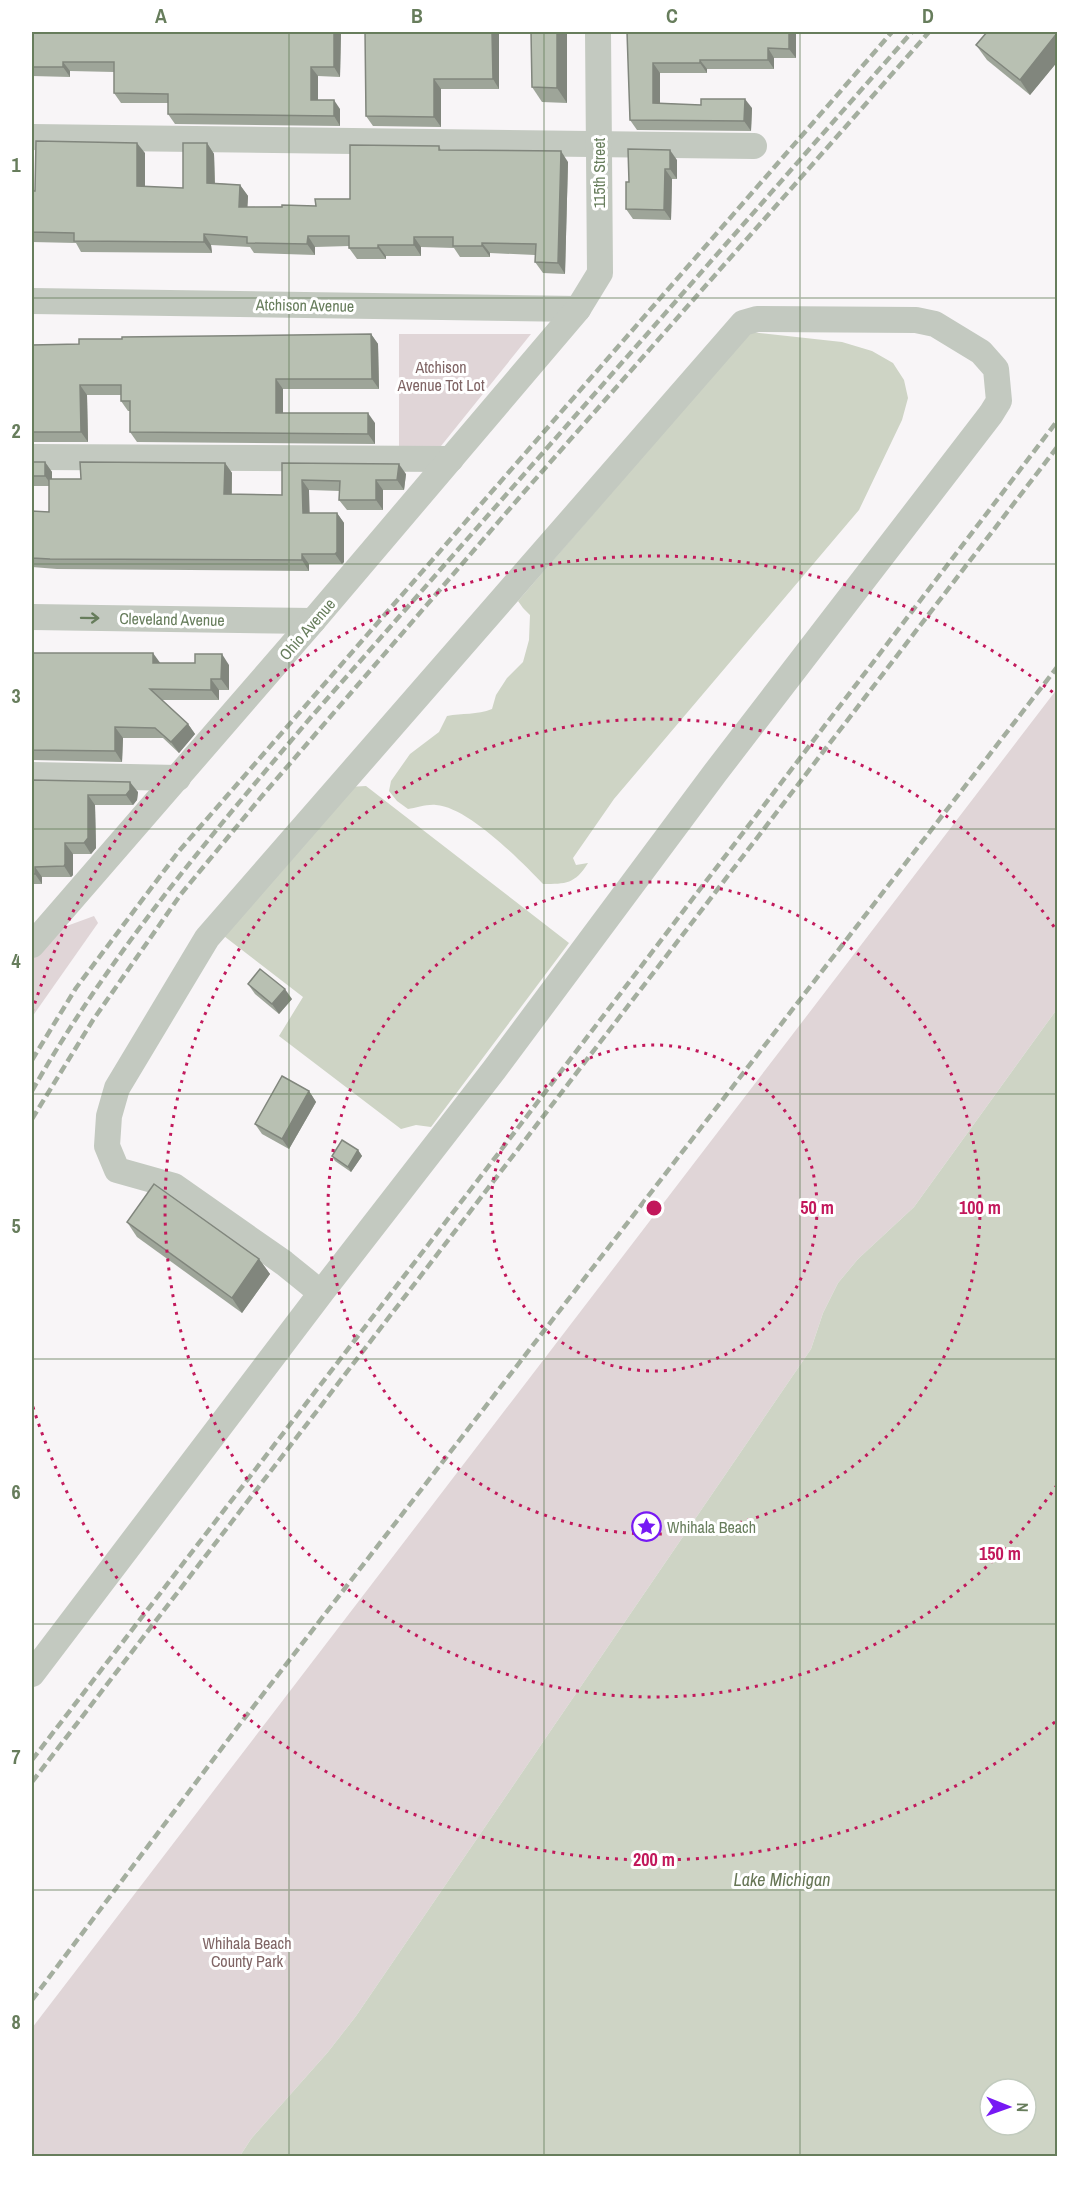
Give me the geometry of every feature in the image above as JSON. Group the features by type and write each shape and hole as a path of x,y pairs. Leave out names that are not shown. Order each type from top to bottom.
{"street":[{"name":"115th Street","path":"578,309 600,273 598,32"},
{"path":"32,137 754,146"},
{"name":"Atchison Avenue","path":"32,300 578,309"},
{"name":"Ohio Avenue","path":"35,936 178,778 578,309"},
{"path":"32,1674 321,1293 494,1070 715,773 991,414 999,401 996,369 981,352 935,324 916,320 757,319 743,322 207,938 117,1088 109,1116 107,1146 117,1170 174,1186 284,1263 321,1293"},
{"path":"32,458 451,459"},
{"name":"Cleveland Avenue","path":"32,617 313,621"},
{"path":"32,775 178,778"}],"green space":[{"name":"Atchison Avenue Tot Lot","path":"399,334 531,334 441,446 399,446"},
{"name":"Whihala Beach County Park","path":"1057,689 1057,1009 914,1207 858,1259 838,1283 823,1313 811,1349 356,2016 328,2052 251,2139 240,2156 32,2156 32,2028"},
{"path":"94,916 98,923 32,1017 32,956 53,931"}],"water":[{"path":"750,332 842,342 872,351 893,363 904,380 908,398 902,420 859,510 614,799 573,858 576,865 588,863 583,870 569,881 543,884 522,862 463,815 436,805 408,809 389,791 391,781 410,754 439,732 447,716 492,709 496,695 507,678 523,662 529,640 530,615 518,601"},
{"path":"366,786 569,943 431,1127 416,1125 401,1129 279,1036 303,997 220,933 348,787"},
{"name":"Lake Michigan","path":"1057,1009 1057,2156 240,2156 251,2139 328,2052 356,2016 811,1349 823,1313 838,1283 858,1259 914,1207"}],"building":[{"path":"32,32 334,32 334,67 311,67 311,100 334,100 334,116 168,114 168,94 114,93 114,62 63,62 63,67 32,67"},
{"path":"365,32 492,32 493,79 434,79 434,117 366,116"},
{"path":"531,32 557,32 557,88 532,87"},
{"path":"627,32 789,32 789,49 768,48 768,60 653,63 653,103 701,105 701,99 745,99 744,121 630,120"},
{"path":"987,32 1058,32 1020,80 976,45"},
{"path":"36,141 137,143 137,186 183,188 183,143 207,143 207,183 240,185 239,207 316,206 315,199 350,199 350,145 439,146 439,150 561,151 558,263 535,262 536,244 482,243 482,246 453,246 453,237 414,237 414,245 349,248 349,236 308,236 307,244 247,243 247,237 204,234 204,242 74,241 74,233 32,232 32,191 35,191"},
{"path":"628,149 670,150 670,169 665,169 664,210 626,209 626,182 629,182"},
{"path":"371,334 372,379 276,379 276,413 368,413 368,434 130,432 130,401 121,401 121,385 80,385 81,432 32,432 32,345 79,344 79,339 122,339 122,337"},
{"path":"32,462 45,462 45,476 32,476"},
{"path":"80,462 225,463 224,494 282,495 282,463 399,464 397,480 376,480 376,500 339,500 340,481 302,480 303,513 337,513 337,552 335,554 302,554 302,560 32,558 32,511 49,512 49,479 81,479"},
{"path":"32,653 153,653 153,663 195,663 195,654 222,654 221,679 211,679 211,690 150,689 188,724 171,742 155,728 115,727 115,751 32,750"},
{"path":"32,780 130,782 130,790 126,795 88,795 88,838 84,843 65,843 64,866 35,867 35,874 32,874"},
{"path":"260,969 285,989 272,1004 248,984"},
{"path":"282,1076 309,1091 282,1139 255,1124"},
{"path":"342,1140 358,1150 348,1167 332,1156"},
{"path":"154,1184 259,1259 232,1298 127,1222"}],"railway":[{"path":"32,1060 76,988 179,851 892,32"},
{"path":"32,1091 62,1041 128,944 236,806 312,716 912,32"},
{"path":"32,1119 93,1020 181,894 262,796 525,491 929,32"},
{"path":"32,1760 1058,420"},
{"path":"32,1782 1058,446"},
{"path":"32,2000 240,1724 1058,666"}],"place":[{"name":"Whihala Beach","path":"646,1527"}]}
